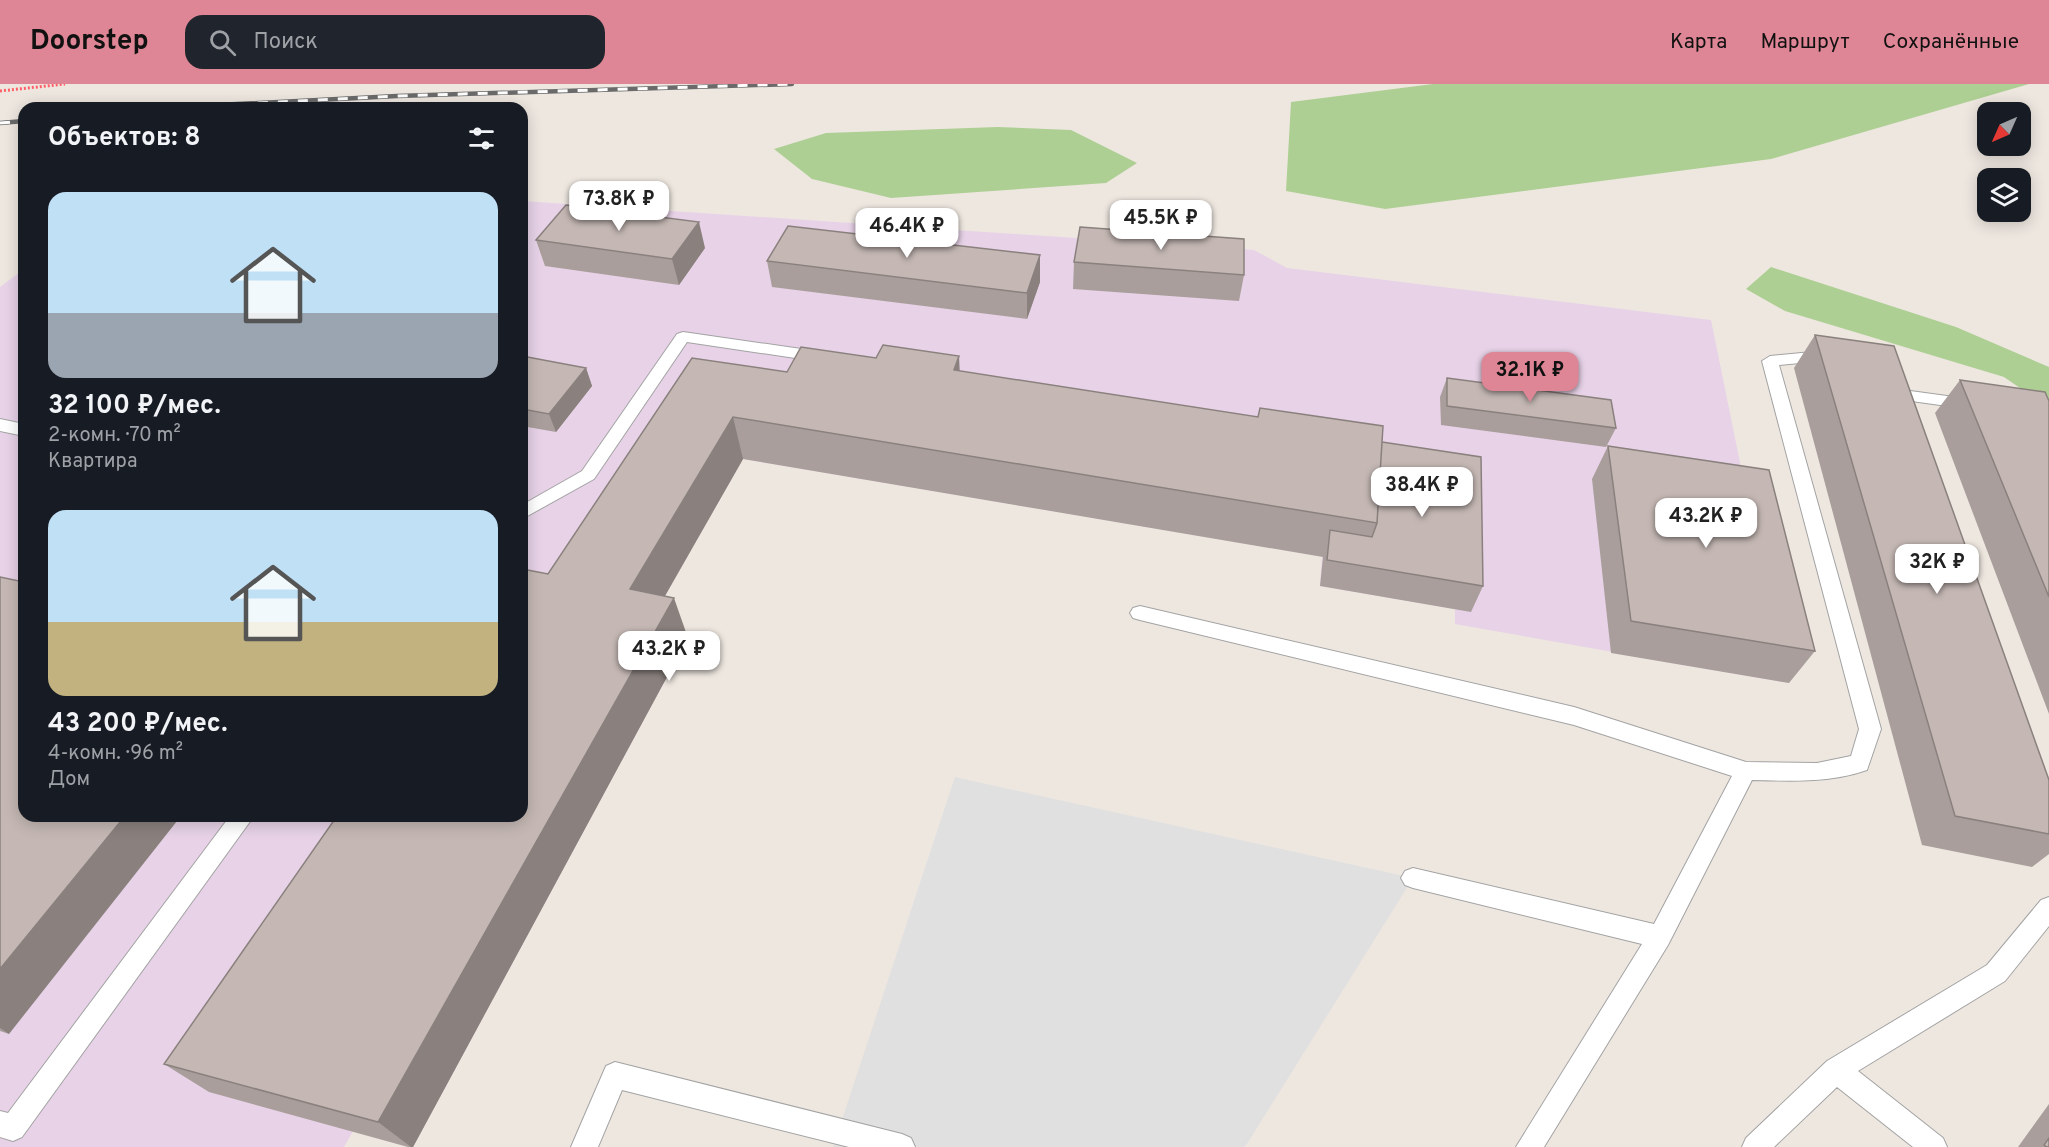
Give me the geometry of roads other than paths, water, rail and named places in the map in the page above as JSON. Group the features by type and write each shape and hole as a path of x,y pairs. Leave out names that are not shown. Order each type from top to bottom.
{"lane":[{"path":"528,512 588,475 682,337 834,359"},
{"path":"1140,613 1574,716 1746,771 1817,772 1859,764 1870,729 1770,361 1812,357 1842,365"},
{"path":"1910,417 1896,388 1990,407"},
{"path":"0,425 18,429"},
{"path":"1529,1147 1660,937 1746,771"},
{"path":"0,1124 13,1128 239,822"},
{"path":"1413,878 1660,937"},
{"path":"1755,1147 1836,1070 1996,973 2049,908"},
{"path":"1836,1070 1934,1147"},
{"path":"584,1147 615,1075 902,1147"}],"railway":[{"path":"278,102 397,96 792,84"},
{"path":"0,123 18,122"}]}
